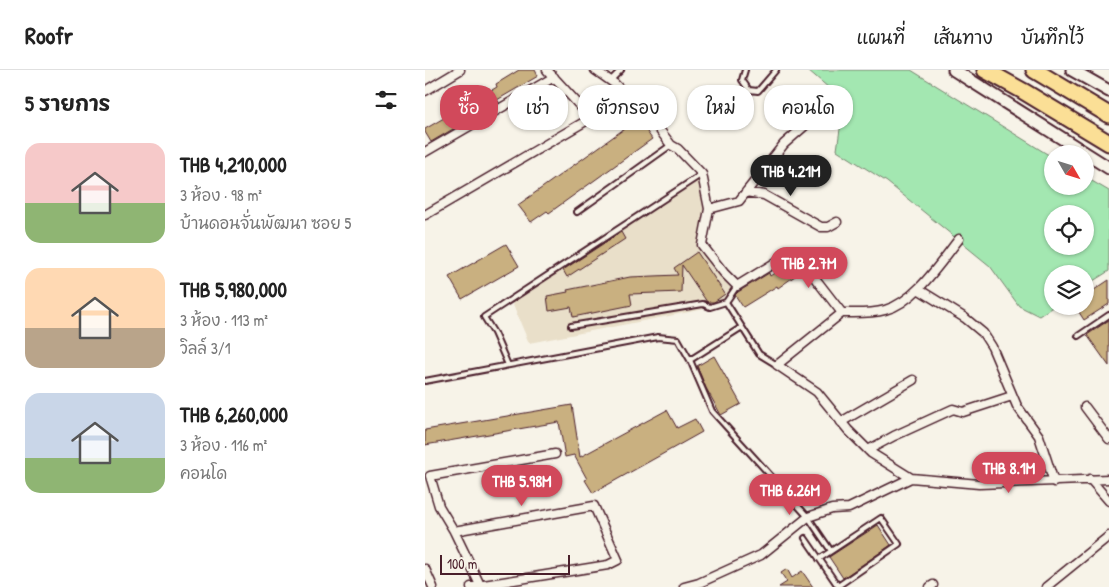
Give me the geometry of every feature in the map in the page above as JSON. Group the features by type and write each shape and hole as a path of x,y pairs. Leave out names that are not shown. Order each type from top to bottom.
{"highway":[{"path":"985,70 1109,143"},
{"path":"1034,70 1109,115"}],"main road":[{"path":"954,70 1109,168"},
{"path":"1073,70 1109,91"}],"street":[{"path":"425,91 460,70"},
{"path":"547,70 578,104"},
{"path":"595,70 610,81 659,129 671,145 678,149 701,174 709,209 702,245 737,286 794,251 842,313"},
{"path":"425,152 554,77"},
{"path":"425,214 578,126"},
{"path":"709,209 739,201 783,144 799,130"},
{"path":"746,192 764,195 821,227 828,227 837,222"},
{"path":"959,239 919,289 906,299 886,310 842,313 777,365 817,392 841,422 868,450 911,478 979,484 1109,479"},
{"path":"919,289 965,318 983,333 992,347 1017,406 1039,436 1054,482"},
{"path":"841,422 913,380"},
{"path":"868,450 953,409 963,412 1012,396"},
{"path":"1085,408 1109,439"},
{"path":"455,531 594,506 618,560 608,566 475,586 455,531 439,506 430,476 555,454"},
{"path":"684,587 700,585 761,555 808,517 832,510 849,508 911,478"},
{"path":"1090,479 1109,501"},
{"path":"1046,587 1109,536"},
{"path":"425,569 433,587"}],"lane":[{"path":"610,81 621,70"},
{"path":"745,70 742,80 749,90 758,91 776,70"},
{"path":"577,212 671,145"},
{"path":"508,365 495,333 483,317 701,174"},
{"path":"571,326 703,304 710,307 726,302 737,286"},
{"path":"726,302 759,354 777,365"},
{"path":"1078,336 1109,316"},
{"path":"690,360 742,327"},
{"path":"425,381 658,337 678,339 690,360 712,411 808,517 831,551"},
{"path":"805,538 819,559 838,586 899,544 881,518 819,559"}],"shaded area":[{"path":"705,171 706,209 698,244 733,291 710,308 529,343 510,298"}],"green space":[{"path":"808,70 911,70 1044,152 1044,195 1094,195 1094,182 1109,191 1109,271 1094,280 1094,265 1044,265 1044,313 1039,316 1019,306 990,266 887,182 837,150 840,130 853,130 853,85 825,85"}],"building":[{"path":"519,70 535,70 538,76 523,85 508,85 508,94 498,99 498,85 496,84"},
{"path":"440,120 440,130 451,130 431,142 425,129"},
{"path":"623,130 646,130 652,139 549,213 547,211 531,222 518,205"},
{"path":"621,232 625,239 567,277 563,270"},
{"path":"506,244 519,266 462,299 449,277"},
{"path":"697,252 725,294 714,302 707,302 682,265 681,292 630,294 632,305 573,317 571,307 549,311 547,296 630,277 678,275 674,268"},
{"path":"794,260 802,271 778,288 777,286 743,307 735,295 738,292 769,273 770,276"},
{"path":"1109,280 1109,304 1094,314 1094,290"},
{"path":"1081,315 1092,315 1084,320"},
{"path":"1109,320 1109,366 1087,335"},
{"path":"714,356 741,404 721,415 706,388 697,366"},
{"path":"572,405 580,457 667,410 677,428 695,419 702,432 593,493 574,455 565,457 559,422 425,445 425,430"},
{"path":"878,525 891,545 843,578 829,557"},
{"path":"787,569 792,578 802,571 813,587 779,587 787,582 781,573"}]}
